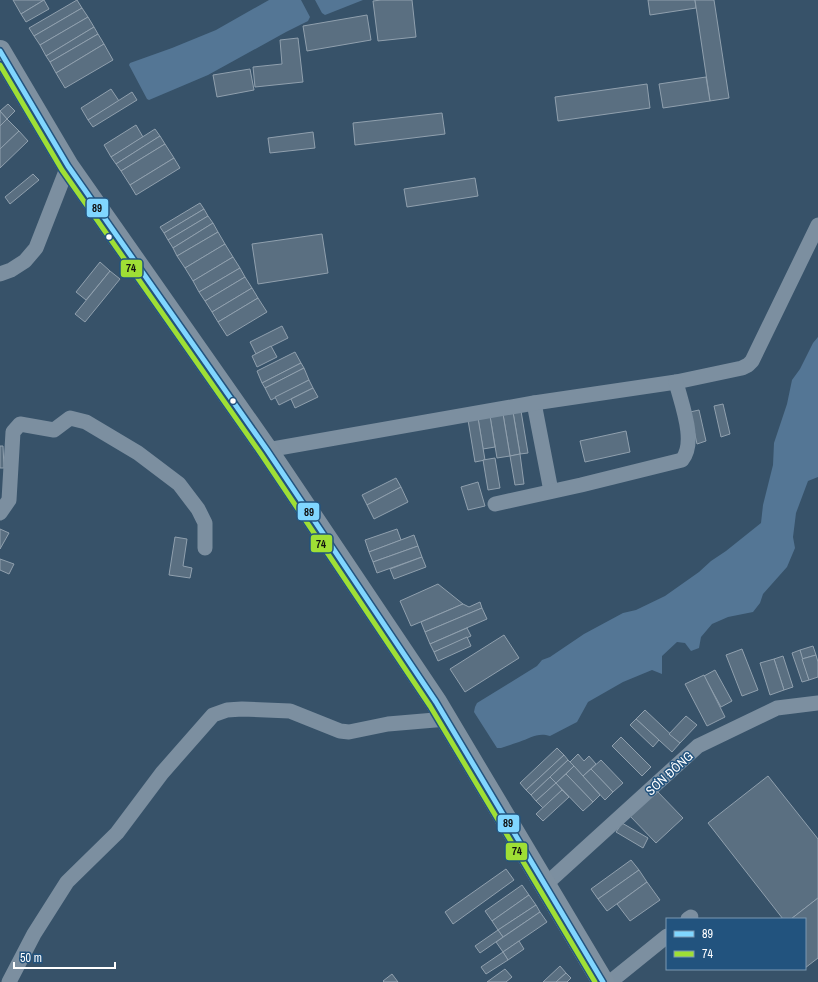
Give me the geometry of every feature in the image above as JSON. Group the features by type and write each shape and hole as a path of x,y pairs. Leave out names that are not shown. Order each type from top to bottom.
{"highway":[{"path":"0,51 68,166 267,450 436,702 603,982"}],"street":[{"path":"0,274 11,270 24,261 36,248 68,166"},
{"path":"267,450 534,403 676,382 742,368 752,361 818,225"},
{"path":"495,504 682,460 686,454 688,446 688,436 676,382"},
{"path":"534,403 552,491"},
{"path":"0,513 9,500 13,432 20,424 54,430 70,418 86,422 138,453 179,484 198,509 205,523 205,548"},
{"name":"SƠN ĐÔNG","path":"545,885 698,746 777,708 818,703"},
{"path":"9,982 34,934 67,882 117,833 162,774 213,715 227,710 242,709 290,711 340,731 349,732 388,724 447,720"},
{"path":"610,982 666,937"}],"water":[{"path":"269,0 301,0 310,17 308,21 208,75 149,100 147,99 129,65 130,63 216,30"},
{"path":"315,0 363,0 325,15 322,13"},
{"path":"818,337 818,477 808,481 796,513 793,537 795,548 787,567 763,594 760,603 753,612 728,617 712,624 701,637 699,648 691,651 685,643 677,642 662,656 662,674 652,670 623,682 588,702 577,722 550,736 538,735 501,748 497,748 474,712 477,703 537,666 542,660 550,657 584,634 623,613 636,610 665,596 699,572 761,523 763,505 773,465 774,443 787,404 792,380"}],"building":[{"path":"13,0 44,0 21,14"},
{"path":"44,0 49,9 26,22 21,14"},
{"path":"77,0 82,8 34,36 29,28"},
{"path":"412,0 416,37 378,41 373,1"},
{"path":"648,0 695,0 696,8 650,15"},
{"path":"695,0 714,0 729,98 710,101"},
{"path":"82,8 88,17 40,45 34,36"},
{"path":"367,15 371,40 307,51 303,26"},
{"path":"88,17 94,27 46,56 40,45"},
{"path":"94,27 98,34 50,62 46,56"},
{"path":"98,34 104,44 56,73 50,62"},
{"path":"298,38 303,82 255,87 253,67 282,64 280,40"},
{"path":"104,44 113,60 65,88 56,73"},
{"path":"250,69 254,90 217,97 213,75"},
{"path":"706,77 710,101 663,108 659,84"},
{"path":"647,84 650,108 558,121 555,97"},
{"path":"111,89 119,101 88,120 81,108"},
{"path":"132,92 137,100 93,127 88,120"},
{"path":"8,104 15,111 7,119 0,111"},
{"path":"0,111 7,119 0,126"},
{"path":"442,113 445,134 355,145 353,123"},
{"path":"7,119 19,131 0,149 0,126"},
{"path":"136,125 143,137 111,157 104,145"},
{"path":"155,129 160,136 116,164 111,157"},
{"path":"19,131 28,141 0,168 0,149"},
{"path":"313,132 315,148 270,153 268,138"},
{"path":"160,136 165,144 121,171 116,164"},
{"path":"165,144 174,158 130,185 121,171"},
{"path":"174,158 180,168 136,195 130,185"},
{"path":"33,174 39,180 10,204 5,197"},
{"path":"475,178 478,196 407,207 404,189"},
{"path":"200,203 204,209 164,233 160,227"},
{"path":"204,209 208,216 168,240 164,233"},
{"path":"208,216 213,223 173,248 168,240"},
{"path":"213,223 218,232 177,256 173,248"},
{"path":"218,232 225,244 185,268 177,256"},
{"path":"322,234 328,273 258,284 252,244"},
{"path":"225,244 233,257 193,281 185,268"},
{"path":"233,257 240,268 199,292 193,281"},
{"path":"100,262 110,271 86,300 76,292"},
{"path":"240,268 245,277 205,301 199,292"},
{"path":"110,271 120,279 85,322 75,314"},
{"path":"245,277 252,288 212,312 205,301"},
{"path":"252,288 258,298 218,322 212,312"},
{"path":"258,298 267,312 227,336 218,322"},
{"path":"282,326 288,338 256,354 250,342"},
{"path":"271,346 277,357 257,367 252,356"},
{"path":"295,352 301,363 262,383 257,371"},
{"path":"301,363 304,368 265,388 262,383"},
{"path":"304,368 309,380 271,400 265,388"},
{"path":"309,380 313,388 279,405 275,397"},
{"path":"313,388 318,397 295,408 291,399"},
{"path":"723,404 730,434 721,437 714,406"},
{"path":"699,410 706,441 697,444 690,412"},
{"path":"521,411 528,453 520,454 513,412"},
{"path":"513,412 520,454 510,456 503,414"},
{"path":"503,414 510,456 497,458 490,416"},
{"path":"490,416 495,447 483,449 478,418"},
{"path":"478,418 485,460 475,462 468,420"},
{"path":"626,431 630,452 585,462 580,441"},
{"path":"0,446 3,446 4,468 0,468"},
{"path":"520,454 524,484 515,485 510,456"},
{"path":"495,458 500,488 488,490 483,460"},
{"path":"396,478 401,487 367,505 362,495"},
{"path":"478,482 485,506 468,510 461,487"},
{"path":"401,487 408,502 374,519 367,505"},
{"path":"0,529 9,533 0,549"},
{"path":"397,529 401,540 369,552 365,540"},
{"path":"414,535 418,546 373,562 369,552"},
{"path":"175,537 187,539 183,566 192,568 190,578 169,575"},
{"path":"418,546 422,557 377,573 373,562"},
{"path":"422,557 426,567 394,579 390,569"},
{"path":"0,559 14,564 9,574 0,570"},
{"path":"438,584 463,604 411,626 400,601"},
{"path":"480,602 482,608 425,632 421,622 463,604 469,607"},
{"path":"482,608 487,619 430,644 425,632"},
{"path":"467,628 471,636 434,652 430,644"},
{"path":"504,635 519,658 465,692 450,669"},
{"path":"467,637 471,646 438,661 434,652"},
{"path":"813,646 816,655 802,659 800,650"},
{"path":"742,649 758,690 742,696 726,655"},
{"path":"800,650 809,680 802,682 792,653"},
{"path":"816,655 818,662 818,677 809,680 802,659"},
{"path":"783,656 793,687 784,690 774,659"},
{"path":"774,659 784,690 770,695 760,663"},
{"path":"715,670 732,701 721,707 704,676"},
{"path":"704,675 725,717 707,726 685,684"},
{"path":"645,710 680,743 672,752 636,719"},
{"path":"686,716 697,725 680,743 669,734"},
{"path":"636,719 659,740 653,747 630,725"},
{"path":"621,737 651,767 642,776 612,746"},
{"path":"557,748 564,755 526,790 520,783"},
{"path":"578,754 584,761 589,756 596,764 583,776 570,762"},
{"path":"564,755 568,760 531,795 526,790"},
{"path":"568,760 574,766 556,783 550,777"},
{"path":"601,760 623,783 613,792 591,769"},
{"path":"574,766 600,795 593,802 566,774"},
{"path":"591,769 613,792 605,800 583,776"},
{"path":"566,774 593,802 583,811 556,783"},
{"path":"768,776 818,839 818,898 792,918 782,918 708,823"},
{"path":"550,777 556,783 536,801 531,795"},
{"path":"556,783 562,790 543,808 536,801"},
{"path":"562,790 569,797 543,821 536,814"},
{"path":"656,790 683,818 656,843 629,815"},
{"path":"622,823 648,838 643,848 616,832"},
{"path":"631,860 639,870 598,899 591,889"},
{"path":"506,869 514,880 453,924 445,912"},
{"path":"639,870 647,882 607,911 598,899"},
{"path":"647,882 660,900 630,921 617,904"},
{"path":"522,885 529,895 492,921 485,911"},
{"path":"529,895 536,905 498,930 492,921"},
{"path":"818,898 818,958 806,967 806,918 792,918"},
{"path":"536,905 540,912 503,937 498,930"},
{"path":"540,912 547,922 503,952 496,942"},
{"path":"498,930 503,937 480,953 475,946"},
{"path":"519,941 524,949 508,960 503,952"},
{"path":"503,952 508,960 486,974 481,967"},
{"path":"560,966 566,973 556,982 543,982"},
{"path":"505,969 512,977 506,982 487,982"},
{"path":"566,973 571,978 567,982 556,982"},
{"path":"392,974 398,982 383,981"}],"transit line":[{"name":"89","path":"0,51 68,166 267,450 436,702 603,982"},
{"name":"74","path":"0,65 62,170 261,454 430,706 595,982"}]}
